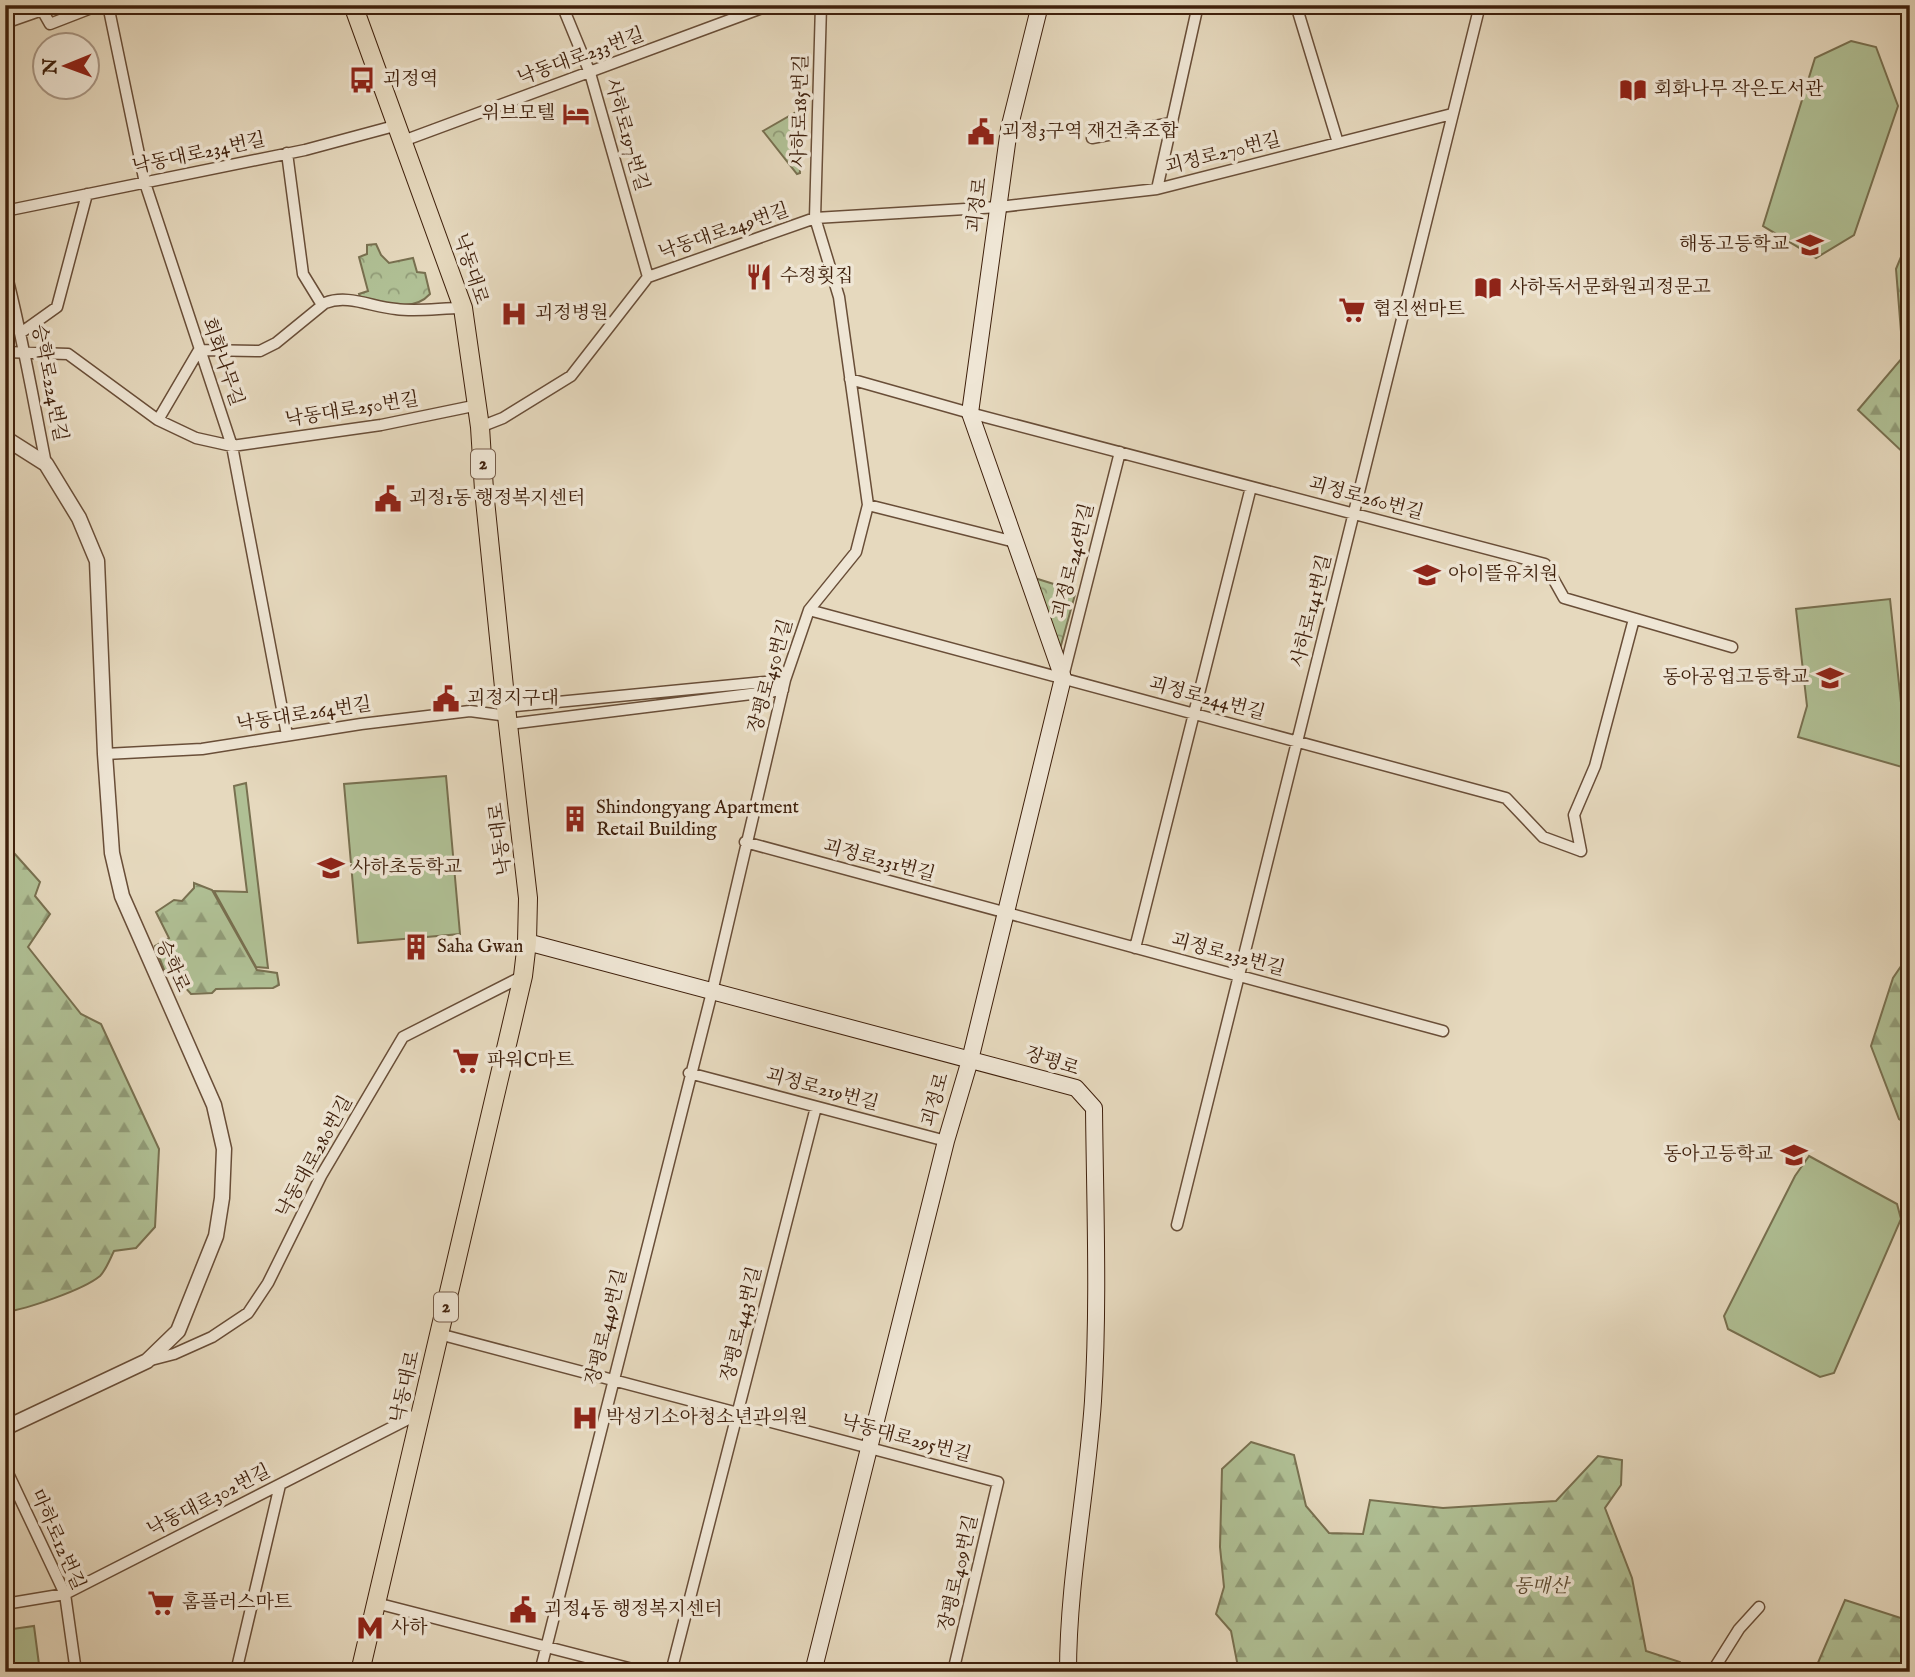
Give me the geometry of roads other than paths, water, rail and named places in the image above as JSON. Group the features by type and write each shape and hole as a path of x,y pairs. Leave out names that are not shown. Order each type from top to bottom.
{"main road":[{"name":"낙동대로","path":"353,5 463,308 481,426 484,490 528,898 523,976 360,1672"},
{"name":"괴정로","path":"813,1672 946,1141 970,1060 1063,678 970,413 1009,129 1040,5"},
{"name":"장평로","path":"527,942 1076,1088 1094,1108 1096,1287 1093,1400 1073,1589 1069,1672"}],"street":[{"path":"5,23 42,10 50,24 99,5"},
{"name":"회화나무길","path":"108,5 145,183 232,446 287,735"},
{"name":"사하로197번길","path":"562,5 590,73 648,277"},
{"name":"낙동대로233번길","path":"401,133 590,73 770,5"},
{"name":"사하로185번길","path":"815,218 821,5"},
{"path":"1157,189 1198,5"},
{"path":"1296,5 1338,143"},
{"name":"사하로141번길","path":"1177,1225 1480,5"},
{"name":"괴정로270번길","path":"999,207 1157,189 1452,114"},
{"path":"1092,138 1171,123"},
{"name":"낙동대로234번길","path":"5,211 287,153 401,133"},
{"path":"287,153 303,274 322,305"},
{"path":"22,332 57,307 87,194"},
{"name":"낙동대로249번길","path":"481,426 503,418 571,376 648,277 815,218 999,207"},
{"name":"장평로450번길","path":"712,992 745,842 784,685 809,610 856,552 867,505 839,297 815,218"},
{"name":"승학로224번길","path":"5,269 22,332 23,352 46,464"},
{"path":"158,419 199,350 260,351 276,343 322,305 334,299 354,300 397,309 463,308"},
{"path":"5,352 68,354 158,419 196,438 232,446"},
{"path":"850,379 970,413"},
{"name":"낙동대로250번길","path":"232,446 381,425 478,405"},
{"name":"괴정로260번길","path":"970,413 1545,564 1564,598 1732,647"},
{"name":"승학로","path":"5,438 46,464 79,519 97,561 112,853 122,896 214,1105 224,1149 222,1198 216,1236 178,1331 147,1361 5,1428"},
{"name":"괴정로246번길","path":"1063,678 1120,452"},
{"path":"1135,948 1251,487"},
{"path":"867,505 1015,542"},
{"name":"괴정로244번길","path":"809,610 1506,798 1542,837 1581,851 1574,815 1595,766 1634,619"},
{"path":"508,716 784,685"},
{"path":"508,716 784,685"},
{"name":"낙동대로264번길","path":"105,754 202,749 470,711 508,716"},
{"name":"괴정로231번길","path":"745,842 1004,913"},
{"name":"괴정로232번길","path":"1004,913 1443,1031"},
{"name":"낙동대로280번길","path":"147,1361 174,1354 212,1338 248,1312 268,1283 321,1176 403,1037 523,976"},
{"name":"장평로449번길","path":"540,1672 712,992"},
{"name":"괴정로219번길","path":"690,1073 946,1141"},
{"name":"장평로443번길","path":"671,1672 816,1107"},
{"name":"낙동대로295번길","path":"439,1334 998,1482"},
{"name":"낙동대로302번길","path":"5,1604 65,1594 422,1412"},
{"name":"마하로12번길","path":"5,1467 65,1594 76,1672"},
{"name":"장평로409번길","path":"953,1672 998,1482"},
{"path":"236,1672 279,1485"},
{"path":"376,1604 644,1672"},
{"path":"1712,1672 1739,1629 1759,1608"}],"place":[{"name":"괴정역","path":"362,80"},
{"name":"회화나무 작은도서관","path":"1633,90"},
{"name":"위브모텔","path":"576,114"},
{"name":"괴정3구역 재건축조합","path":"981,132"},
{"name":"해동고등학교","path":"1810,245"},
{"name":"수정횟집","path":"759,277"},
{"name":"사하독서문화원괴정문고","path":"1488,288"},
{"name":"협진썬마트","path":"1352,310"},
{"name":"괴정병원","path":"514,314"},
{"name":"괴정1동 행정복지센터","path":"388,499"},
{"name":"아이뜰유치원","path":"1427,575"},
{"name":"동아공업고등학교","path":"1830,678"},
{"name":"괴정지구대","path":"446,699"},
{"name":"Shindongyang Apartment Retail Building","path":"575,819"},
{"name":"사하초등학교","path":"331,868"},
{"name":"Saha Gwan","path":"416,947"},
{"name":"파워C마트","path":"466,1061"},
{"name":"동아고등학교","path":"1794,1155"},
{"name":"박성기소아청소년과의원","path":"585,1418"},
{"name":"홈플러스마트","path":"161,1603"},
{"name":"괴정4동 행정복지센터","path":"523,1610"},
{"name":"사하","path":"370,1628"}],"park label":[{"name":"동매산","path":"1541,1587"}]}
